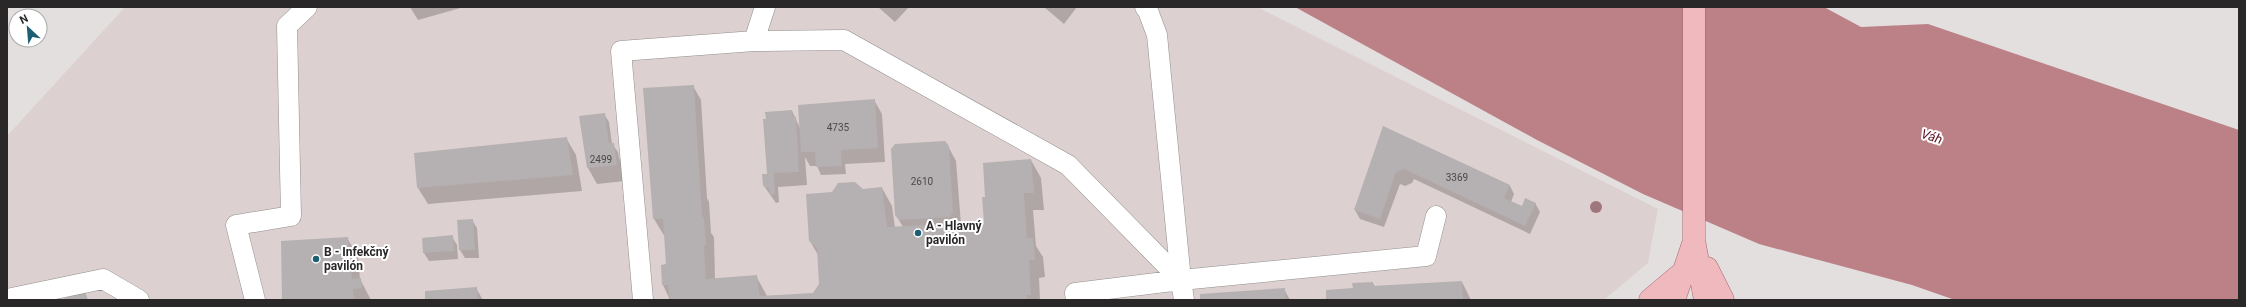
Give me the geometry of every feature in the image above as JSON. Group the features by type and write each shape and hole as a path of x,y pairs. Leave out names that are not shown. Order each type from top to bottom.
{"main road":[{"path":"1694,7 1694,240 1705,300"},
{"path":"1674,300 1694,240"},
{"path":"1694,240 1723,300"},
{"path":"1650,300 1682,273"}],"lane":[{"path":"255,300 236,225 291,216 287,26 308,7"},
{"path":"754,40 765,7"},
{"path":"1145,7 1157,35 1184,300"},
{"path":"643,300 621,51 754,40 844,40 1068,165 1181,280"},
{"path":"1076,300 1075,293 1181,280 1426,256 1436,216"},
{"path":"7,299 104,278 139,300"}],"shaded area":[{"path":"125,7 1257,7 1658,209 1648,263 1604,300 7,300 7,136"}],"water":[{"name":"Váh","path":"1295,7 1824,7 1861,27 1928,24 2239,130 2239,300 1955,300 1912,285 1759,244 1643,194 1537,140"}],"building":[{"name":"A - Hlavný pavilón","path":"694,85 702,216 704,218 706,244 704,246 706,279 757,275 760,296 813,293 819,284 817,248 809,241 806,194 832,192 838,183 855,182 863,189 882,187 887,227 984,222 982,197 985,197 983,163 1031,159 1034,193 1024,193 1027,238 1033,238 1035,260 1029,260 1031,295 1027,295 1027,300 669,300 668,285 662,285 661,265 666,264 663,219 653,219 643,88"},
{"path":"875,99 878,148 841,150 842,166 816,167 815,152 801,152 798,105"},
{"path":"792,110 793,117 796,117 799,172 774,173 775,194 770,195 769,188 763,186 762,174 767,174 763,119 766,119 765,112"},
{"path":"605,113 609,143 614,143 617,165 587,168 579,116"},
{"path":"1383,126 1510,185 1504,198 1522,206 1525,198 1536,203 1525,226 1404,169 1396,172 1380,219 1354,210"},
{"path":"567,137 573,175 417,188 414,153"},
{"path":"945,141 949,146 953,212 950,217 899,220 895,215 891,149 895,144"},
{"path":"473,219 475,250 459,250 457,220"},
{"path":"453,235 454,251 423,253 422,238"},
{"name":"B - Infekčný pavilón","path":"348,237 352,279 361,278 362,288 353,289 354,300 282,299 281,241"},
{"path":"1462,281 1463,300 1326,300 1326,290 1353,288 1352,283 1373,282 1373,286"},
{"path":"477,287 478,300 425,300 425,291"},
{"path":"1285,288 1286,300 1200,300 1200,294"},
{"path":"85,291 88,300 60,300"}],"place":[{"name":"A - Hlavný pavilón","path":"918,233"},
{"name":"B - Infekčný pavilón","path":"316,259"}]}
